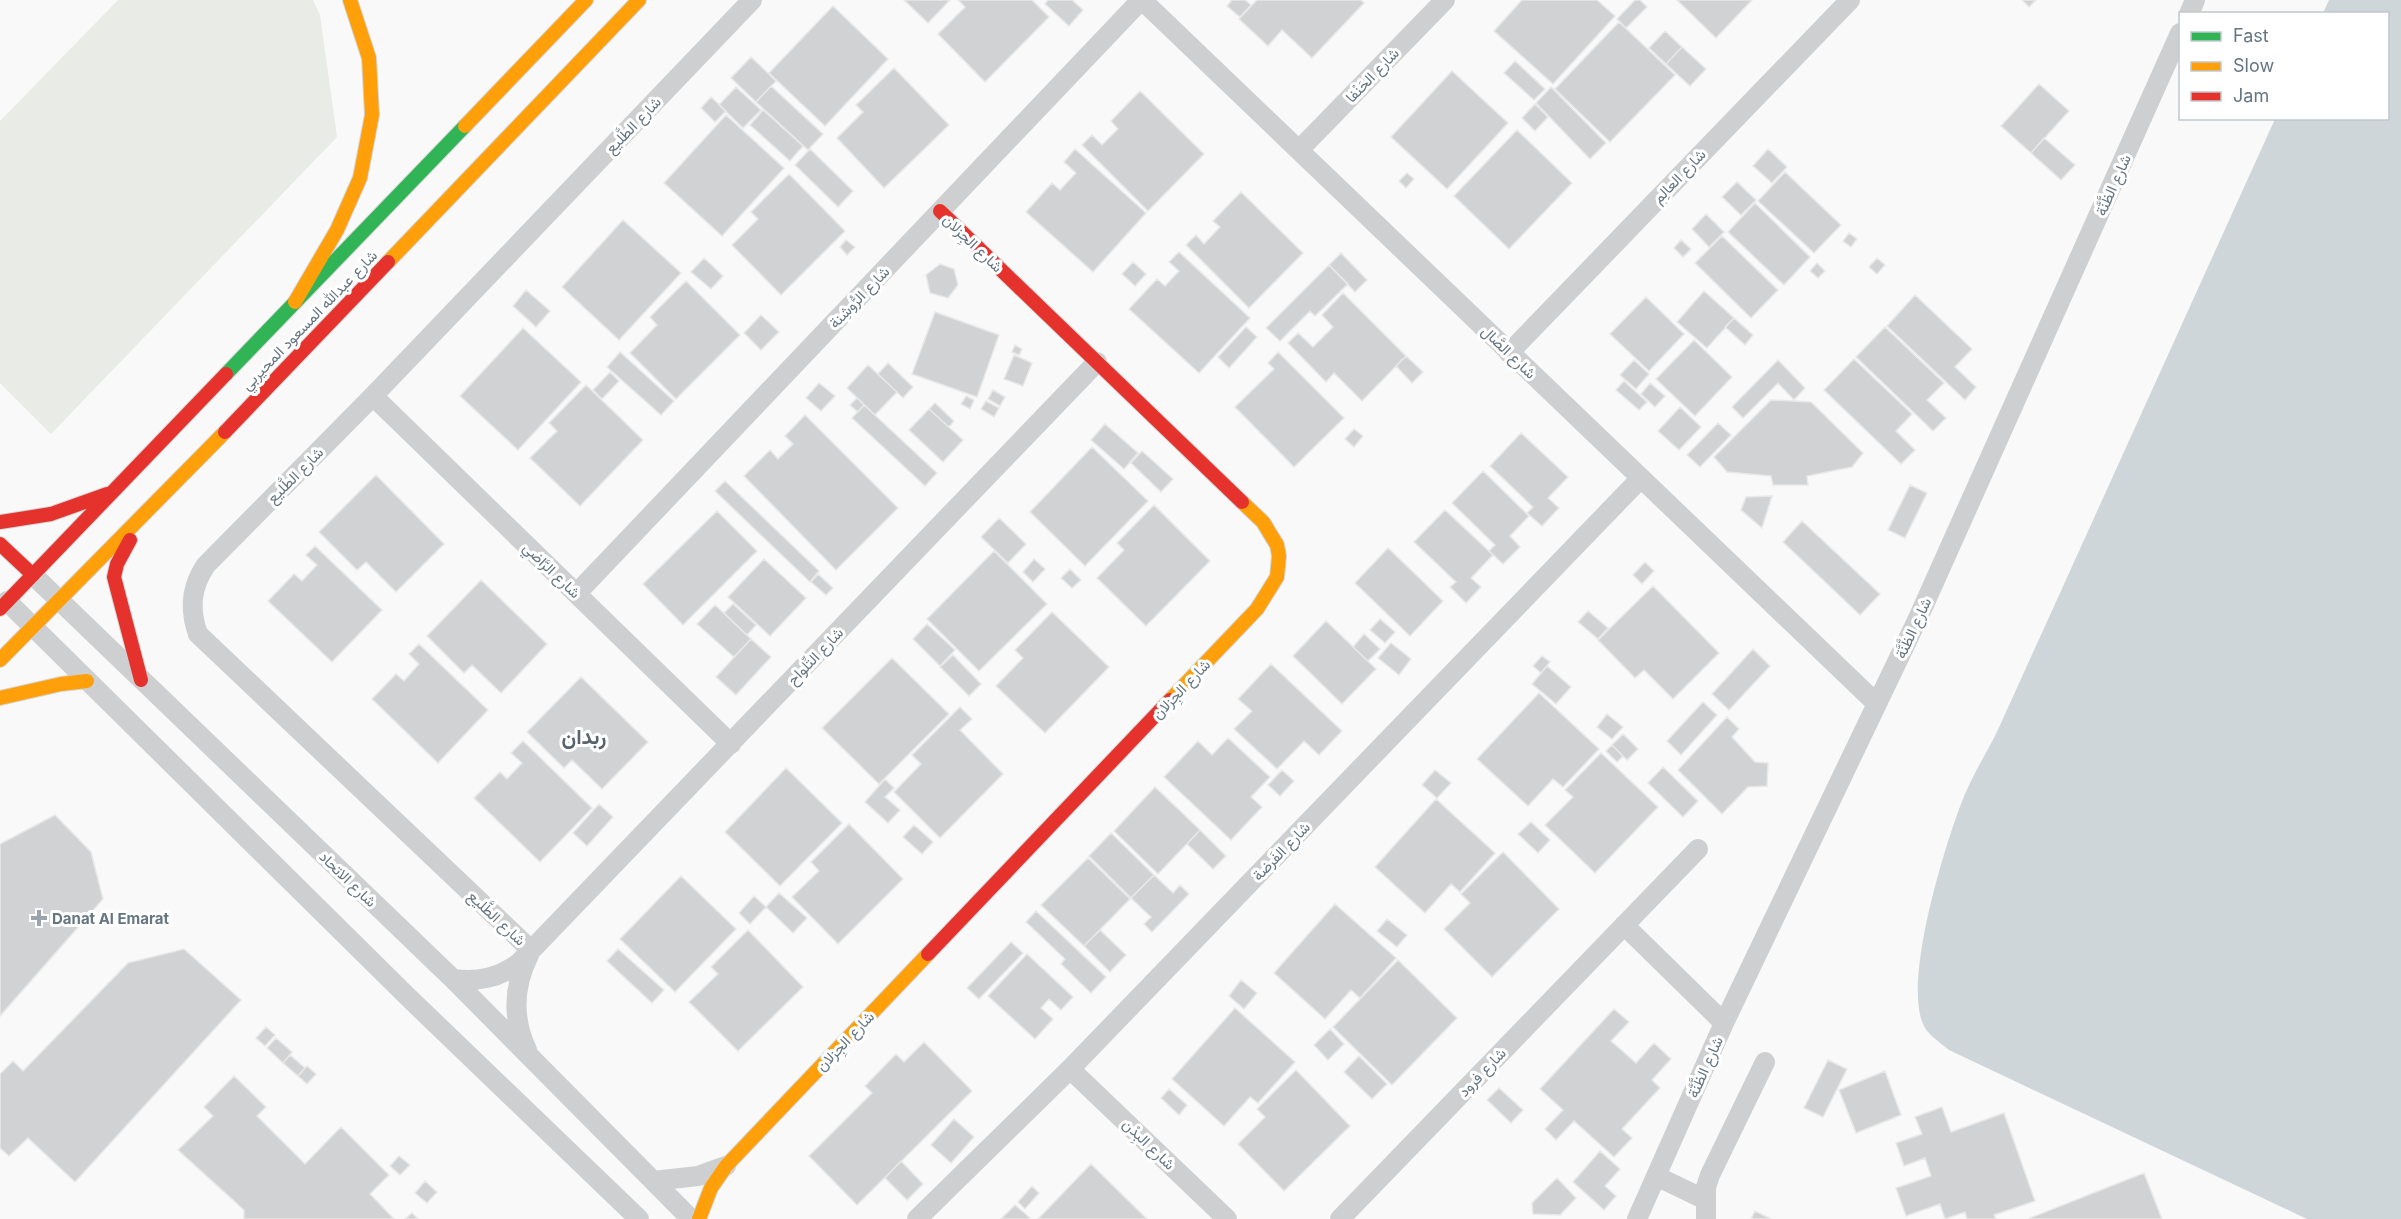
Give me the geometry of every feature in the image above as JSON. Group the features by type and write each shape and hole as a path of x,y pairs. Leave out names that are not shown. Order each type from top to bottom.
{"main road":[{"path":"295,302 337,230 360,178 372,115 369,58 350,0"},
{"name":"شارع عبدالله المسعود المحيربي","path":"2,601 33,575 586,0"},
{"name":"شارع عبدالله المسعود المحيربي","path":"0,660 150,510 639,0"},
{"name":"شارع الجِزلان","path":"699,1219 711,1188 726,1166 1257,609 1276,583 1280,559 1278,547 1274,535 1263,522 940,211"},
{"path":"0,522 51,514 115,490"},
{"path":"141,680 114,577 122,552 150,510"},
{"name":"شارع الاتحاد","path":"0,544 33,575"},
{"path":"0,698 61,684 87,681"}],"street":[{"name":"شارع الطَّليع","path":"531,950 198,634 194,623 192,598 206,565 373,396 752,0"},
{"name":"شارع الصَّال","path":"1141,0 1877,704"},
{"name":"شارع الرُّوشِنة","path":"577,593 1141,0"},
{"name":"شارع الحَنْفا","path":"1299,150 1445,0"},
{"name":"شارع العالِم","path":"1509,353 1850,0"},
{"name":"شارع الظَّنَّة","path":"1637,1219 1724,1023 1919,616 2179,37"},
{"name":"شارع التِّلواح","path":"453,980 488,979 505,973 519,963 1097,362"},
{"name":"شارع الرَّاضي","path":"373,396 731,744"},
{"name":"شارع الفَرضة","path":"917,1219 1070,1069 1641,478"},
{"name":"شارع الاتحاد","path":"33,575 453,980 691,1219"},
{"path":"2,601 32,627 408,997 639,1219"},
{"name":"شارع فرود","path":"1340,1219 1698,849"},
{"path":"1624,925 1724,1023"},
{"name":"شارع التِّلواح","path":"529,1056 520,1035 516,1014 516,992 521,970 531,950"},
{"path":"1706,1210 1706,1187 1710,1175 1765,1062"},
{"name":"شارع البِدْن","path":"1070,1069 1227,1219"},
{"name":"شارع الجِزلان","path":"653,1181 698,1176 726,1166"},
{"path":"1656,1176 1706,1210"},
{"path":"612,1194 619,1219"}],"shaded area":[{"path":"118,0 313,0 320,15 337,137 51,434 0,383 0,121"},
{"path":"2329,0 2401,0 2401,1219 2307,1219 1949,1050 1925,1028 1919,1009 1918,982 1921,951 1936,884 1961,804 1996,734 2275,120 2389,120 2389,12 2323,12"}],"building":[{"path":"904,0 950,0 928,23"},
{"path":"958,0 1032,0 1049,17 985,82 938,34 965,7"},
{"path":"1048,0 1072,0 1083,10 1069,26 1045,4"},
{"path":"1232,0 1245,0 1251,5 1240,17 1227,6"},
{"path":"1257,0 1361,0 1364,3 1312,58 1282,30 1268,46 1239,19"},
{"path":"1522,0 1597,0 1615,16 1553,84 1494,31"},
{"path":"1635,0 1640,0 1647,7 1626,28 1617,19"},
{"path":"1677,0 1752,0 1716,38"},
{"path":"2022,0 2036,0 2029,7"},
{"path":"833,6 888,59 825,126 769,73"},
{"path":"1619,22 1675,75 1610,142 1555,89"},
{"path":"1665,31 1682,47 1666,64 1649,48"},
{"path":"1682,47 1706,69 1690,86 1666,64"},
{"path":"751,57 776,81 756,102 731,78"},
{"path":"1515,61 1545,89 1534,100 1504,73"},
{"path":"894,68 949,125 884,188 837,138 863,112 856,105"},
{"path":"1452,71 1508,123 1447,189 1391,137"},
{"path":"2039,84 2069,111 2031,153 2001,126"},
{"path":"771,86 823,134 808,150 756,102"},
{"path":"736,87 761,110 743,128 719,105"},
{"path":"1551,87 1606,143 1590,159 1536,103"},
{"path":"1140,91 1204,154 1148,211 1082,145 1092,135 1102,145 1118,129 1111,121"},
{"path":"711,97 726,111 715,122 701,108"},
{"path":"1535,104 1548,117 1535,131 1522,118"},
{"path":"763,110 803,146 790,161 750,125"},
{"path":"726,115 784,168 722,236 664,183"},
{"path":"1517,130 1572,183 1509,249 1454,196"},
{"path":"2044,138 2075,165 2061,180 2031,153"},
{"path":"810,149 853,191 838,207 795,165"},
{"path":"1075,149 1146,213 1093,272 1026,212 1052,183 1060,190 1076,173 1064,162"},
{"path":"1768,149 1787,167 1772,183 1753,166"},
{"path":"1785,172 1841,225 1814,253 1758,201"},
{"path":"1407,173 1414,179 1406,188 1399,181"},
{"path":"789,174 845,231 781,295 732,245 758,219 751,212"},
{"path":"1737,182 1756,200 1741,215 1722,197"},
{"path":"1241,192 1303,253 1249,308 1186,245 1196,235 1204,244 1220,227 1213,221"},
{"path":"1755,203 1810,257 1784,285 1728,232"},
{"path":"1706,214 1724,232 1709,247 1692,229"},
{"path":"623,220 681,273 619,340 562,287"},
{"path":"1849,233 1857,239 1851,247 1843,241"},
{"path":"1722,236 1778,290 1751,318 1695,263"},
{"path":"846,240 855,247 847,255 840,247"},
{"path":"1681,240 1691,249 1683,257 1674,248"},
{"path":"1179,252 1250,318 1199,373 1129,309 1157,279 1165,286 1179,271 1169,262"},
{"path":"1341,253 1367,280 1355,292 1329,265"},
{"path":"704,258 723,276 711,289 691,272"},
{"path":"1877,258 1885,265 1877,274 1869,267"},
{"path":"1133,262 1146,274 1135,286 1122,274"},
{"path":"1817,263 1825,271 1818,278 1810,271"},
{"path":"940,264 954,269 958,285 948,298 930,293 926,275"},
{"path":"1329,265 1348,284 1315,316 1310,311 1280,341 1266,328"},
{"path":"686,281 740,335 676,399 630,353 657,325 650,317"},
{"path":"526,290 550,311 536,327 513,306"},
{"path":"1704,291 1734,318 1707,348 1677,322"},
{"path":"1343,293 1406,356 1362,401 1334,373 1326,382 1288,343 1298,333 1313,347 1333,327 1322,315"},
{"path":"1915,295 1972,349 1955,367 1976,387 1965,400 1887,326"},
{"path":"1646,297 1684,334 1649,371 1610,334"},
{"path":"935,312 999,335 977,397 912,374"},
{"path":"761,315 779,332 761,350 744,333"},
{"path":"1734,318 1753,335 1745,345 1725,327"},
{"path":"1246,327 1257,337 1229,368 1218,357"},
{"path":"1885,327 1944,383 1927,400 1946,418 1933,431 1856,357"},
{"path":"523,328 581,382 518,450 460,396"},
{"path":"1694,340 1732,377 1695,416 1656,379"},
{"path":"1015,345 1022,349 1019,355 1012,352"},
{"path":"620,352 674,401 661,415 607,367"},
{"path":"1278,352 1344,418 1294,467 1235,407 1274,369 1268,363"},
{"path":"1014,355 1032,363 1023,386 1004,379"},
{"path":"1406,356 1423,372 1412,383 1396,366"},
{"path":"1854,359 1912,414 1896,431 1915,450 1901,464 1824,390"},
{"path":"1634,360 1649,374 1636,389 1620,375"},
{"path":"1778,360 1805,388 1794,400 1778,383 1743,418 1732,407"},
{"path":"888,363 913,387 903,398 878,374"},
{"path":"868,365 897,392 875,415 847,388"},
{"path":"610,372 619,381 602,399 593,390"},
{"path":"1624,381 1647,402 1639,410 1616,390"},
{"path":"819,383 835,396 821,411 806,398"},
{"path":"1650,383 1665,396 1655,407 1641,394"},
{"path":"586,385 643,440 580,506 530,458 557,431 549,423"},
{"path":"993,390 1005,397 1000,406 988,399"},
{"path":"966,396 974,400 970,409 961,404"},
{"path":"857,398 864,405 858,412 850,405"},
{"path":"1771,400 1811,402 1863,453 1852,467 1807,476 1808,485 1773,485 1771,476 1727,472 1714,457"},
{"path":"986,401 999,408 994,417 981,409"},
{"path":"935,403 954,421 949,427 929,409"},
{"path":"864,405 937,473 925,486 852,418"},
{"path":"1680,407 1701,427 1679,450 1658,431"},
{"path":"929,409 963,440 943,462 909,430"},
{"path":"805,415 898,508 836,570 744,476 770,450 778,459 793,444 785,436"},
{"path":"1718,423 1731,435 1700,467 1687,455"},
{"path":"1105,424 1138,453 1124,469 1091,440"},
{"path":"1354,429 1363,436 1354,447 1345,439"},
{"path":"1521,433 1568,477 1548,498 1559,508 1542,526 1527,513 1533,507 1490,466"},
{"path":"1092,447 1148,501 1085,566 1030,512"},
{"path":"1142,451 1173,479 1161,492 1131,463"},
{"path":"1483,471 1529,516 1510,536 1520,547 1503,564 1489,551 1495,545 1452,503"},
{"path":"376,475 444,544 396,592 366,562 357,570 319,532"},
{"path":"725,481 819,571 810,582 715,491"},
{"path":"1910,485 1927,493 1905,538 1888,530"},
{"path":"1772,496 1762,528 1741,510 1746,497"},
{"path":"1154,505 1210,561 1146,626 1097,578 1124,550 1117,543"},
{"path":"1445,510 1493,555 1471,578 1481,587 1466,603 1450,587 1456,582 1414,542"},
{"path":"717,511 757,551 683,625 643,584"},
{"path":"999,518 1026,544 1008,563 981,537"},
{"path":"1802,521 1880,594 1860,615 1783,542"},
{"path":"315,546 382,610 332,662 268,601 294,574 302,581 317,565 306,555"},
{"path":"1388,548 1443,601 1410,636 1355,583"},
{"path":"994,551 1047,604 979,671 927,619"},
{"path":"764,559 806,598 770,636 728,597"},
{"path":"1034,559 1045,569 1033,582 1023,572"},
{"path":"1645,562 1654,571 1642,584 1633,575"},
{"path":"1070,569 1081,580 1072,588 1061,578"},
{"path":"818,574 833,588 826,595 811,582"},
{"path":"481,580 547,644 501,693 472,665 464,673 427,636"},
{"path":"1653,586 1719,653 1673,699 1644,670 1635,678 1598,640"},
{"path":"733,604 756,625 747,635 724,613"},
{"path":"715,605 751,639 734,657 697,624"},
{"path":"1588,611 1608,628 1598,639 1578,622"},
{"path":"1052,612 1109,667 1045,733 996,686 1023,658 1015,650"},
{"path":"1380,619 1395,632 1385,643 1370,630"},
{"path":"1326,621 1376,669 1342,704 1293,656"},
{"path":"927,624 955,650 940,666 913,639"},
{"path":"1364,634 1380,649 1368,661 1353,647"},
{"path":"751,639 771,657 736,695 716,677"},
{"path":"1391,643 1411,659 1399,675 1378,658"},
{"path":"419,644 488,710 438,763 372,699 396,674 404,681 419,664 409,654"},
{"path":"1753,649 1770,666 1729,710 1712,694"},
{"path":"953,655 981,684 969,696 940,667"},
{"path":"1542,656 1550,662 1541,673 1533,666"},
{"path":"892,658 949,714 879,784 822,728"},
{"path":"1271,664 1342,731 1319,755 1304,741 1277,769 1234,729 1252,711 1238,699"},
{"path":"1547,666 1571,687 1556,704 1532,684"},
{"path":"581,677 648,742 602,789 572,760 564,768 527,732"},
{"path":"1539,693 1599,749 1563,787 1553,779 1528,806 1477,759"},
{"path":"1703,702 1717,715 1681,755 1667,741"},
{"path":"960,707 972,719 960,730 1003,774 940,838 894,792 921,764 912,755"},
{"path":"1607,714 1623,727 1612,739 1597,727"},
{"path":"1727,717 1739,729 1732,737 1755,762 1768,763 1767,786 1748,787 1722,814 1678,770"},
{"path":"1623,734 1638,749 1627,760 1612,745"},
{"path":"1228,738 1270,777 1251,797 1262,807 1231,840 1164,777 1198,741 1212,755"},
{"path":"523,741 592,808 540,862 474,798 500,772 507,779 522,763 511,753"},
{"path":"1612,745 1623,756 1617,762 1606,751"},
{"path":"1601,753 1658,807 1595,873 1545,825 1573,797 1565,790"},
{"path":"1663,767 1698,801 1683,817 1648,783"},
{"path":"786,768 842,823 780,886 725,832"},
{"path":"1282,770 1294,781 1280,796 1268,785"},
{"path":"1435,770 1451,783 1437,798 1422,785"},
{"path":"885,779 894,788 885,797 900,810 888,823 865,802"},
{"path":"1155,787 1200,830 1158,874 1114,831"},
{"path":"1436,799 1495,853 1460,892 1451,884 1425,913 1375,867"},
{"path":"599,804 613,817 587,846 573,833"},
{"path":"55,815 91,852 103,899 0,1016 0,844"},
{"path":"1531,822 1550,840 1538,853 1518,834"},
{"path":"849,824 903,879 838,944 792,897 819,871 811,862"},
{"path":"914,825 933,842 922,854 903,837"},
{"path":"1200,830 1226,856 1213,869 1187,844"},
{"path":"1111,833 1154,875 1131,898 1089,856"},
{"path":"1503,852 1559,909 1492,977 1444,929 1470,903 1461,894"},
{"path":"1088,858 1130,899 1084,946 1041,905"},
{"path":"1154,875 1173,893 1180,885 1189,894 1152,932 1144,924 1151,917 1131,898"},
{"path":"681,876 736,929 675,992 620,939"},
{"path":"779,893 807,918 793,933 766,907"},
{"path":"754,896 766,907 750,924 739,913"},
{"path":"1335,904 1396,958 1360,998 1351,990 1325,1019 1274,973"},
{"path":"1036,911 1106,977 1091,993 1061,964 1065,959 1026,922"},
{"path":"1387,919 1407,935 1397,947 1377,931"},
{"path":"748,930 803,987 738,1051 689,1002 718,974 711,967"},
{"path":"1100,930 1126,955 1110,972 1084,946"},
{"path":"1011,942 1023,953 979,999 967,988"},
{"path":"184,949 241,1000 75,1182 28,1138 9,1156 0,1148 0,1074 13,1061 23,1071 128,963"},
{"path":"618,949 664,990 652,1003 607,961"},
{"path":"1027,954 1073,997 1061,1010 1049,999 1041,1008 1053,1019 1035,1039 988,996"},
{"path":"1398,960 1457,1018 1392,1085 1333,1027"},
{"path":"1241,980 1257,993 1244,1009 1229,996"},
{"path":"1235,1008 1295,1062 1258,1103 1250,1097 1224,1126 1172,1079"},
{"path":"1614,1009 1629,1022 1611,1041 1636,1063 1654,1043 1671,1059 1652,1080 1660,1088 1622,1129 1632,1138 1614,1157 1574,1121 1556,1140 1545,1129 1563,1110 1540,1089"},
{"path":"266,1027 275,1035 265,1046 256,1038"},
{"path":"1330,1029 1344,1044 1328,1060 1314,1045"},
{"path":"276,1038 292,1052 283,1063 267,1048"},
{"path":"924,1042 972,1091 857,1205 809,1156 872,1093 865,1086 896,1054 904,1062"},
{"path":"290,1055 305,1068 298,1076 283,1063"},
{"path":"1359,1056 1387,1084 1372,1099 1344,1072"},
{"path":"1828,1060 1847,1069 1823,1117 1804,1108"},
{"path":"307,1066 316,1074 307,1084 298,1076"},
{"path":"1296,1070 1350,1126 1284,1191 1238,1144 1265,1117 1257,1109"},
{"path":"1885,1071 1901,1115 1856,1133 1839,1090"},
{"path":"234,1076 266,1107 257,1116 305,1164 341,1127 389,1175 370,1194 394,1219 244,1219 244,1210 178,1150 213,1116 204,1107"},
{"path":"1499,1088 1523,1110 1511,1123 1487,1100"},
{"path":"1169,1089 1187,1105 1179,1115 1161,1098"},
{"path":"1942,1107 1951,1132 2004,1113 2035,1201 1994,1215 1996,1219 1967,1219 1965,1212 1945,1219 1940,1204 1906,1216 1896,1188 1931,1176 1925,1158 1904,1166 1896,1143 1922,1134 1915,1117"},
{"path":"954,1119 974,1137 951,1163 931,1145"},
{"path":"1600,1151 1620,1169 1605,1186 1616,1196 1604,1210 1573,1182"},
{"path":"399,1156 410,1165 400,1175 390,1166"},
{"path":"901,1161 923,1184 907,1200 885,1178"},
{"path":"1091,1164 1147,1219 1038,1219"},
{"path":"2144,1173 2162,1219 2030,1219 2030,1218"},
{"path":"1557,1178 1576,1198 1560,1215 1533,1214 1532,1203"},
{"path":"425,1181 437,1192 427,1203 415,1193"},
{"path":"1032,1186 1039,1193 1025,1209 1018,1202"},
{"path":"1015,1205 1030,1218 1001,1219"},
{"path":"1755,1211 1771,1219 1751,1219"},
{"path":"412,1213 418,1219 405,1219"}],"traffic: fast":[{"path":"226,374 465,126"}],"traffic: slow":[{"path":"295,302 337,230 360,178 372,115 369,58 350,0"},
{"path":"465,126 586,0"},
{"path":"388,262 639,0"},
{"path":"0,660 225,432"},
{"path":"1170,700 1257,609 1277,577 1279,556 1277,545 1263,522 1242,502"},
{"path":"0,698 61,684 87,681"},
{"path":"699,1219 711,1188 726,1166 928,954"}],"traffic: jam":[{"path":"940,211 1242,502"},
{"path":"225,432 388,262"},
{"path":"0,609 226,374"},
{"path":"0,522 51,514 107,494"},
{"path":"130,540 117,564 114,577 141,680"},
{"path":"0,544 33,575"},
{"path":"928,954 1170,700"}],"place":[{"name":"Danat Al Emarat","path":"39,918"}],"district":[{"name":"ربدان","path":"584,736"}]}
